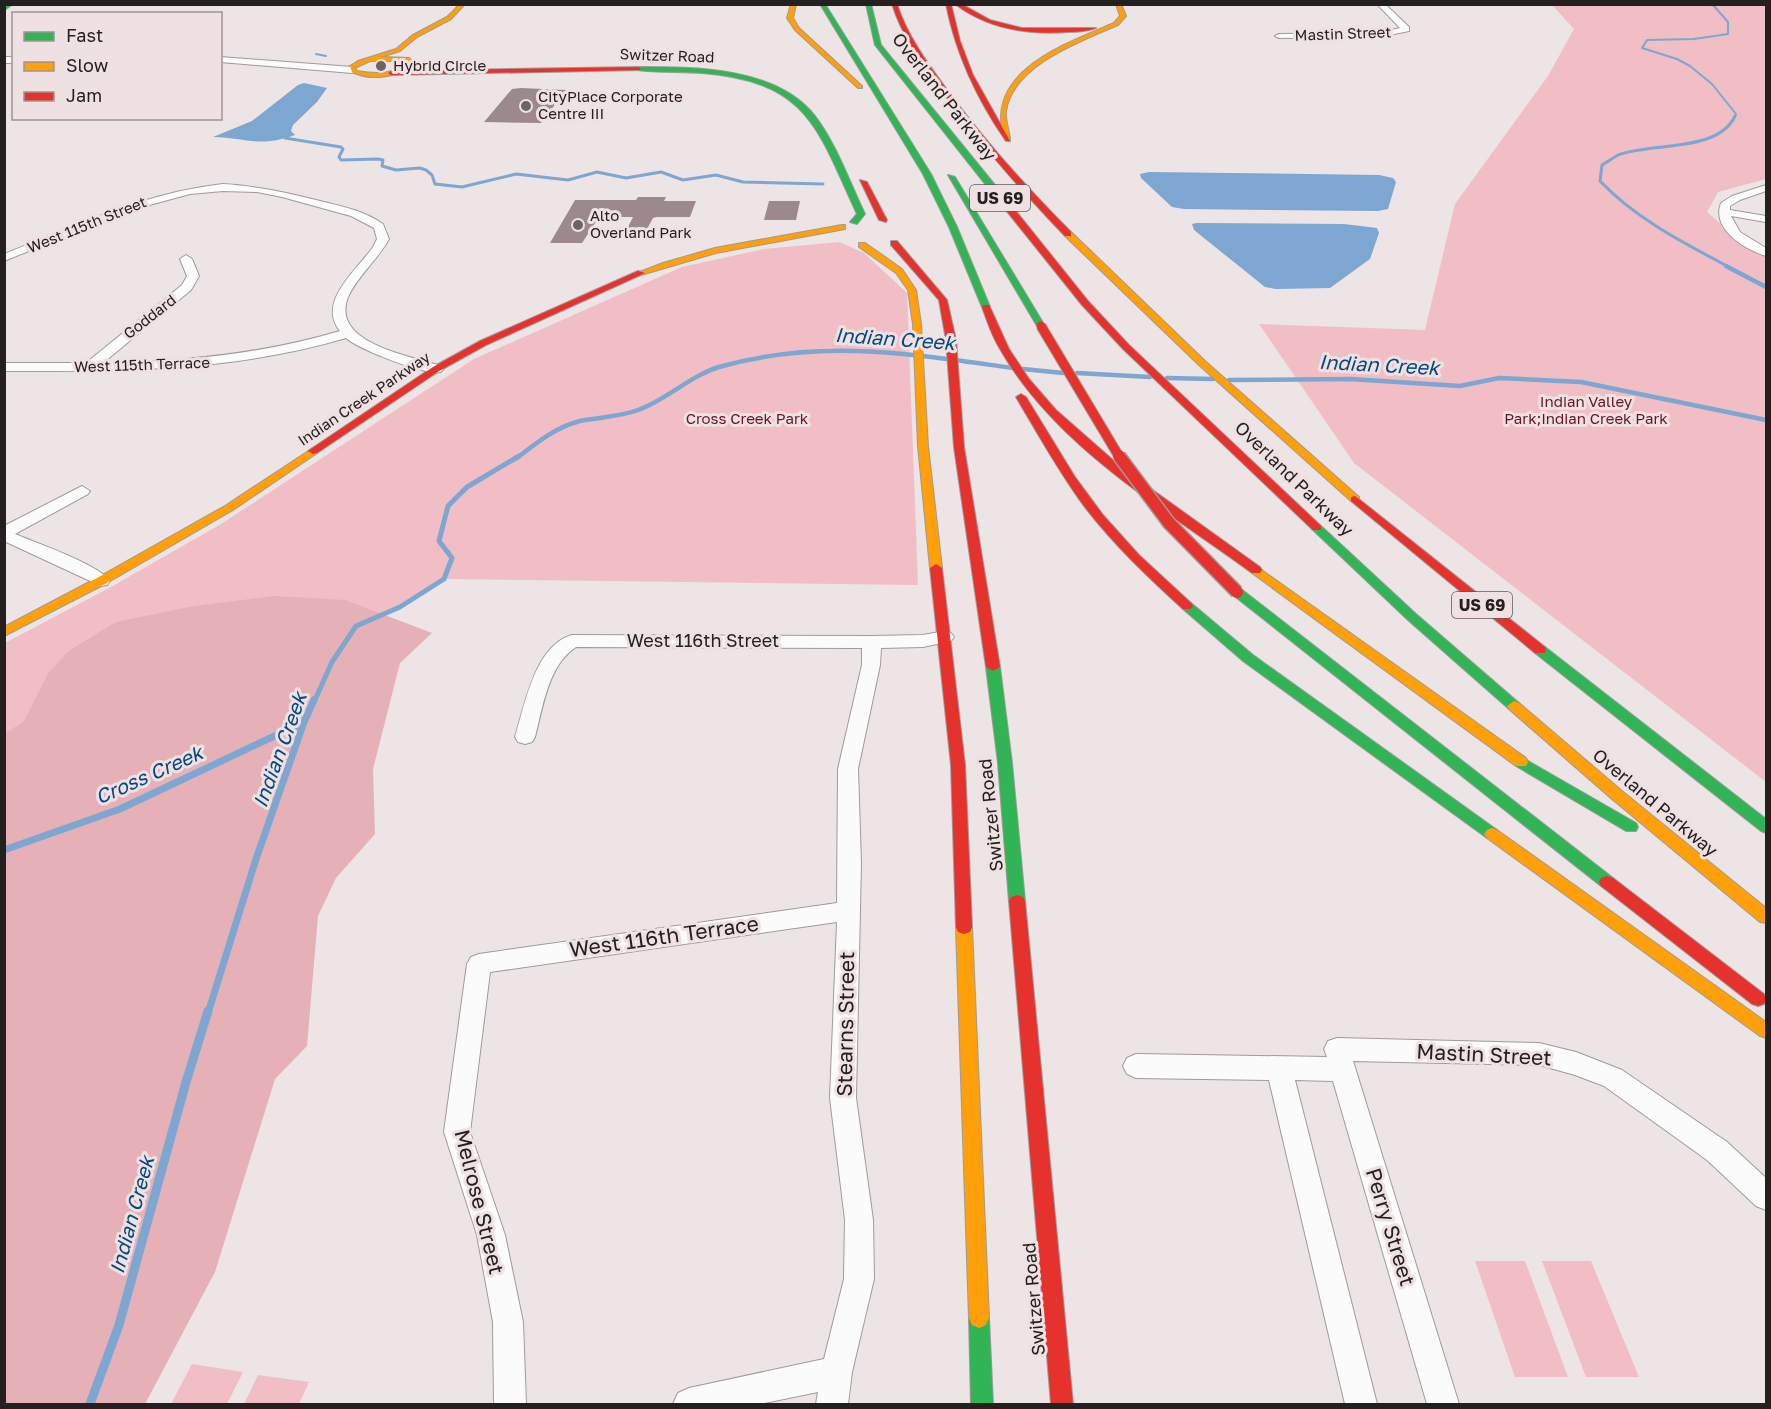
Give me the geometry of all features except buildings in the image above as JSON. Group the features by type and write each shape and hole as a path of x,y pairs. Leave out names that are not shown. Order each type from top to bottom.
{"main road":[{"path":"4,8 11,4"},
{"path":"794,4 790,12 790,20 799,32 851,78 877,107 890,113"},
{"name":"Overland Parkway","path":"868,4 878,45 1070,285 1126,347 1199,413 1412,617 1717,879 1767,917"},
{"name":"Overland Parkway","path":"894,4 901,26 953,104 993,155 1076,241 1180,343 1363,507 1529,643 1767,827"},
{"path":"948,4 960,54 983,105 1010,144 1003,110 1013,86 1027,72 1045,60 1116,24 1123,16 1118,4"},
{"path":"957,4 972,16 994,24 1018,29 1056,32 1084,30 1106,24 1114,16 1109,4"},
{"path":"824,7 941,200 1003,348 1011,362 1051,408 1103,458 1511,756 1717,879"},
{"path":"352,70 355,64 398,50 415,36 451,17 468,12"},
{"path":"391,73 411,65 409,60 412,50 468,12"},
{"path":"878,45 885,66 908,105"},
{"name":"Switzer Road","path":"370,59 409,60 435,65 511,67"},
{"name":"Switzer Road","path":"352,70 370,74 511,67 666,65 712,68 782,84 807,96 826,113 883,220"},
{"name":"Switzer Road","path":"744,76 794,99 804,109 823,140 861,214 851,236 899,271 912,290 918,333 923,446 958,765 982,1404"},
{"path":"823,140 840,139"},
{"path":"943,164 1124,464 1182,538 1237,592 1283,630 1767,1005"},
{"path":"1032,176 1076,241"},
{"path":"851,236 883,220 900,235"},
{"path":"851,236 900,235"},
{"name":"Switzer Road","path":"900,235 943,300 951,340 959,447 989,634 1005,764 1062,1404"},
{"name":"Indian Creek Parkway","path":"4,632 101,581 230,508 436,369 475,347 638,274 708,251 764,241 851,236"},
{"path":"1011,362 1010,377 1015,386 1090,504 1155,577 1198,617 1257,665 1767,1031"}],"street":[{"name":"Mastin Street","path":"1279,36 1380,35 1406,29 1380,4"},
{"path":"222,59 352,70"},
{"path":"289,65 370,59"},
{"name":"West 115th Street","path":"4,258 138,203 207,184 272,192 362,216 379,226 383,239 379,248 343,296 339,308 339,319 348,333"},
{"path":"1767,188 1736,198 1725,205 1724,212 1724,221 1727,226 1742,238 1767,252"},
{"path":"1724,212 1767,219"},
{"name":"Goddard","path":"90,367 123,337 187,287 193,276 186,258"},
{"path":"348,333 354,339 376,351 436,369"},
{"name":"West 115th Terrace","path":"4,367 177,366 216,363 289,350 348,333"},
{"path":"4,534 82,491"},
{"path":"4,534 79,567 101,581"},
{"name":"West 116th Street","path":"525,737 550,661 561,646 572,641 872,642 923,641 945,637"},
{"name":"Stearns Street","path":"832,1404 836,1372 859,1279 860,1238 843,1098 849,911 848,769 871,665 872,642"},
{"name":"West 116th Terrace","path":"479,964 849,911"},
{"name":"Melrose Street","path":"479,964 457,1132 490,1234 508,1322 510,1404"},
{"name":"Mastin Street","path":"1136,1066 1279,1068 1340,1059 1539,1054 1576,1064 1613,1078 1717,1151 1767,1196"},
{"name":"Perry Street","path":"1340,1059 1443,1404"},
{"path":"1279,1068 1361,1404"},
{"path":"689,1404 836,1372"}],"green space":[{"name":"Indian Valley Park;Indian Creek Park","path":"1552,5 1766,5 1766,179 1718,192 1707,212 1750,249 1766,256 1766,782 1354,463 1259,324 1425,330 1455,204 1548,76 1574,29"},
{"name":"Cross Creek Park","path":"839,242 864,253 907,293 918,585 444,579 400,607 356,626 5,1404 5,643 111,587 221,524 474,359 682,267 764,249"},
{"path":"1475,1261 1525,1261 1568,1377 1515,1377"},
{"path":"1542,1261 1591,1261 1639,1377 1586,1377"},
{"path":"192,1364 243,1372 227,1404 171,1404"},
{"path":"258,1375 309,1382 299,1404 244,1404"}],"shaded area":[{"path":"275,596 345,600 432,633 400,663 373,769 375,834 336,878 318,916 307,1046 275,1079 215,1272 145,1404 5,1404 5,734 24,721 49,672 70,650 116,622 194,606"}],"water":[{"path":"304,83 327,88 317,102 293,125 291,131 295,135 262,142 213,137 252,121 298,85"},
{"path":"1149,172 1379,175 1393,178 1396,182 1388,209 1378,211 1184,209 1172,207 1141,178 1140,174"},
{"path":"1192,224 1344,224 1377,228 1379,233 1370,259 1330,288 1276,289 1265,287 1194,230"}],"waterway":[{"name":"Indian Creek","path":"1709,4 1714,6 1728,22 1728,34 1694,39 1647,40 1642,48 1677,59 1690,66 1712,84 1736,114 1735,116"},
{"path":"316,54 326,56"},
{"name":"Indian Creek","path":"1729,267 1645,219 1600,181 1602,165 1618,155 1699,141 1714,136 1726,128 1735,116"},
{"path":"285,138 341,147 343,149 339,157 341,160 378,159 383,160 382,166 396,170 420,168 432,175 435,184 462,187 516,174 568,180 597,172 626,178 661,172 683,180 716,175 743,182 823,184"},
{"name":"Indian Creek","path":"1726,266 1766,287"},
{"name":"Indian Creek","path":"517,458 539,441 563,427 580,421 617,416 638,410 708,371 757,358 794,353 866,351 1013,368"},
{"name":"Indian Creek","path":"1023,369 1063,373"},
{"name":"Indian Creek","path":"1077,373 1150,377"},
{"name":"Indian Creek","path":"1167,378 1213,379"},
{"name":"Indian Creek","path":"1229,380 1350,379 1460,386 1499,378 1581,382 1766,420"},
{"name":"Indian Creek","path":"314,702 332,662 356,626 400,607 444,579 452,558 439,541 448,506 467,487 519,456"},
{"name":"Indian Creek","path":"304,722 314,700"},
{"name":"Cross Creek","path":"4,850 120,809 304,722"},
{"name":"Indian Creek","path":"208,1013 256,859 304,722"},
{"name":"Indian Creek","path":"90,1404 119,1325 186,1082 208,1011"}],"traffic: fast":[{"path":"4,8 11,4"},
{"path":"822,4 927,174 953,227 986,307"},
{"path":"868,4 878,45 996,192"},
{"path":"639,69 703,71 746,78 785,94 802,106 811,115 827,141 861,214 854,222"},
{"path":"951,177 1041,326"},
{"path":"1317,528 1412,617 1514,706"},
{"path":"1237,592 1607,882"},
{"path":"1187,606 1248,658 1492,834"},
{"path":"1540,650 1766,827"},
{"path":"993,667 1005,763 1017,901"},
{"path":"1521,762 1631,827"},
{"path":"979,1318 982,1404"}],"traffic: slow":[{"path":"371,59 407,59 411,63 405,68 377,75 355,72 352,67 360,62 398,50 415,36 449,18 463,4"},
{"path":"794,4 790,18 797,29 860,87"},
{"path":"1007,139 1003,111 1008,95 1017,81 1048,57 1116,24 1123,16 1118,4"},
{"path":"641,273 715,251 842,227"},
{"path":"1068,234 1202,363 1355,499"},
{"path":"862,245 899,271 912,290 917,324 923,446 936,568"},
{"path":"4,632 101,581 229,508 313,451"},
{"path":"1256,570 1521,762"},
{"path":"1514,706 1617,795 1766,917"},
{"path":"1492,834 1766,1031"},
{"path":"964,927 979,1318"}],"traffic: jam":[{"path":"894,4 911,42 949,97 998,158 1068,234"},
{"path":"948,4 957,41 970,75 1008,140"},
{"path":"957,4 972,14 1004,27 1039,31 1093,28"},
{"path":"391,73 639,69"},
{"path":"863,182 883,220"},
{"path":"996,192 1085,303 1126,347 1317,528"},
{"path":"894,243 943,300 951,340 959,447 993,667"},
{"path":"313,451 436,369 483,343 641,273"},
{"path":"986,307 1004,349 1025,381 1052,412 1118,470 1256,570"},
{"path":"1041,326 1097,422 1143,490 1178,533 1237,592"},
{"path":"1021,397 1053,451 1099,517 1135,557 1187,606"},
{"path":"1355,499 1540,650"},
{"path":"936,568 958,765 964,927"},
{"path":"1607,882 1758,999"},
{"path":"1017,901 1062,1404"}],"place":[{"name":"Hybrid Circle","path":"381,66"},
{"name":"CityPlace Corporate Centre III","path":"526,106"},
{"name":"Alto Overland Park","path":"578,225"}]}
